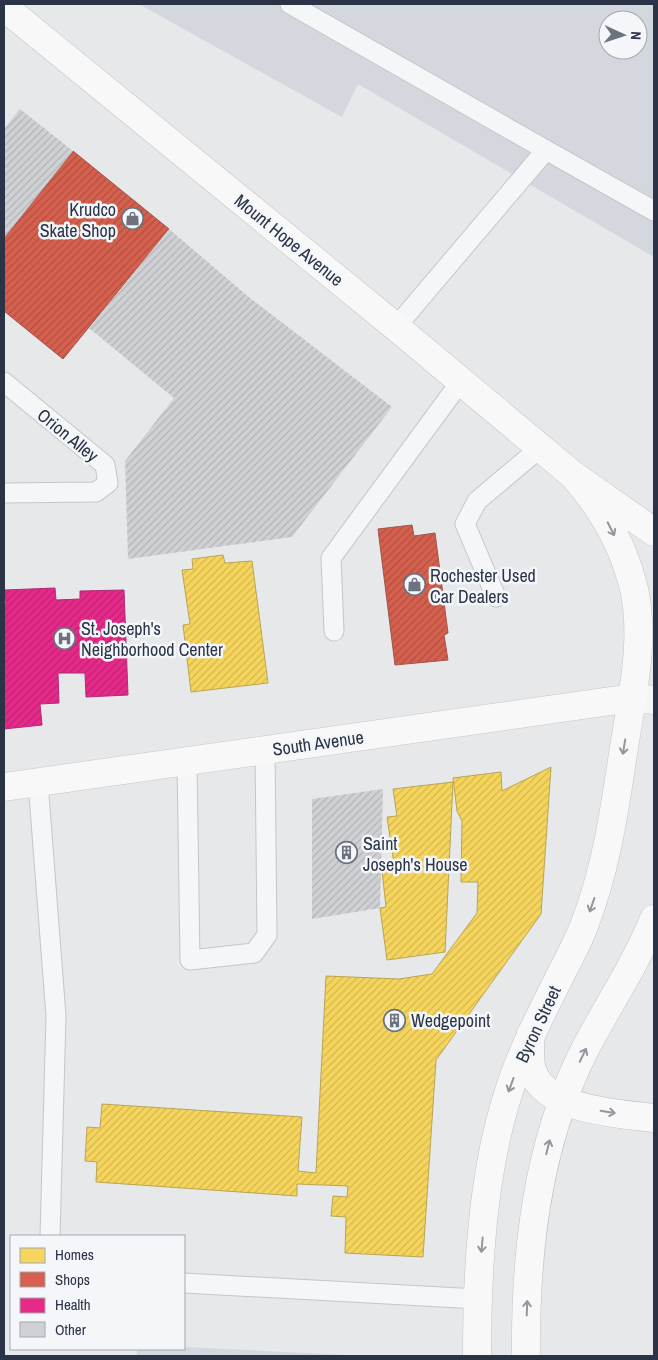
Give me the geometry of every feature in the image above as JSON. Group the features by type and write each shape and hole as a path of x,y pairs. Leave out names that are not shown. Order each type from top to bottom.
{"main road":[{"name":"Mount Hope Avenue","path":"4,7 396,327 573,476 654,532"},
{"name":"Mount Hope Avenue","path":"573,476 591,497 605,518 623,553 634,588 643,699"},
{"path":"643,699 654,680"},
{"name":"South Avenue","path":"4,787 643,699"},
{"name":"Byron Street","path":"477,1356 478,1298 486,1206 494,1151 507,1096 531,1034 583,929 598,887 605,864 617,798 643,699"},
{"path":"526,1356 529,1270 534,1216 548,1147 563,1100 584,1053 636,958 654,919"},
{"path":"531,1034 530,1057 533,1074 545,1090 563,1100 602,1111 654,1118"}],"lane":[{"path":"290,4 654,211"},
{"path":"396,327 546,150"},
{"path":"334,631 331,558 461,381"},
{"name":"Orion Alley","path":"4,382 105,465 108,483 96,492 4,493"},
{"path":"496,597 466,524 477,501 540,448"},
{"path":"187,761 190,960 254,953 267,935 266,750"},
{"path":"38,782 56,1016 50,1235"},
{"path":"185,1283 478,1298"}],"shaded area":[{"path":"139,4 654,4 654,257 358,84 342,117"},
{"path":"185,1347 367,1356 137,1356 137,1350 185,1350"}],"building: Homes":[{"path":"223,555 225,563 252,561 268,683 191,692 183,625 190,624 182,570 193,569 192,559"},
{"name":"Wedgepoint","path":"551,767 541,914 436,1060 423,1257 345,1253 346,1217 331,1216 333,1196 347,1197 348,1186 297,1184 297,1196 96,1182 97,1162 85,1161 87,1127 100,1128 102,1104 302,1117 298,1171 316,1173 326,976 399,979 432,974 477,913 478,882 461,882 462,821 457,811 453,778 501,772 502,791"},
{"path":"453,782 445,952 387,960 380,908 386,907 382,871 395,870 387,817 397,816 393,789"}],"building: Shops":[{"path":"73,151 169,229 63,359 4,311 4,238"},
{"name":"Rochester Used Car Dealers","path":"412,525 414,536 435,533 448,633 444,635 448,660 395,665 378,529"}],"building: Health":[{"name":"St. Joseph's Neighborhood Center","path":"55,588 56,600 80,599 80,591 124,590 128,695 86,697 85,673 58,673 59,703 40,704 42,725 4,729 5,590"}],"building: Other":[{"path":"20,109 73,151 4,238 4,129"},
{"path":"169,229 250,298 392,407 292,537 128,559 125,461 174,398 89,328"},
{"name":"Saint Joseph's House","path":"383,789 380,908 312,919 312,799"}],"place":[{"name":"Krudco Skate Shop","path":"132,219"},
{"name":"Rochester Used Car Dealers","path":"414,585"},
{"name":"St. Joseph's Neighborhood Center","path":"65,638"},
{"name":"Saint Joseph's House","path":"347,853"},
{"name":"Wedgepoint","path":"395,1020"}]}
